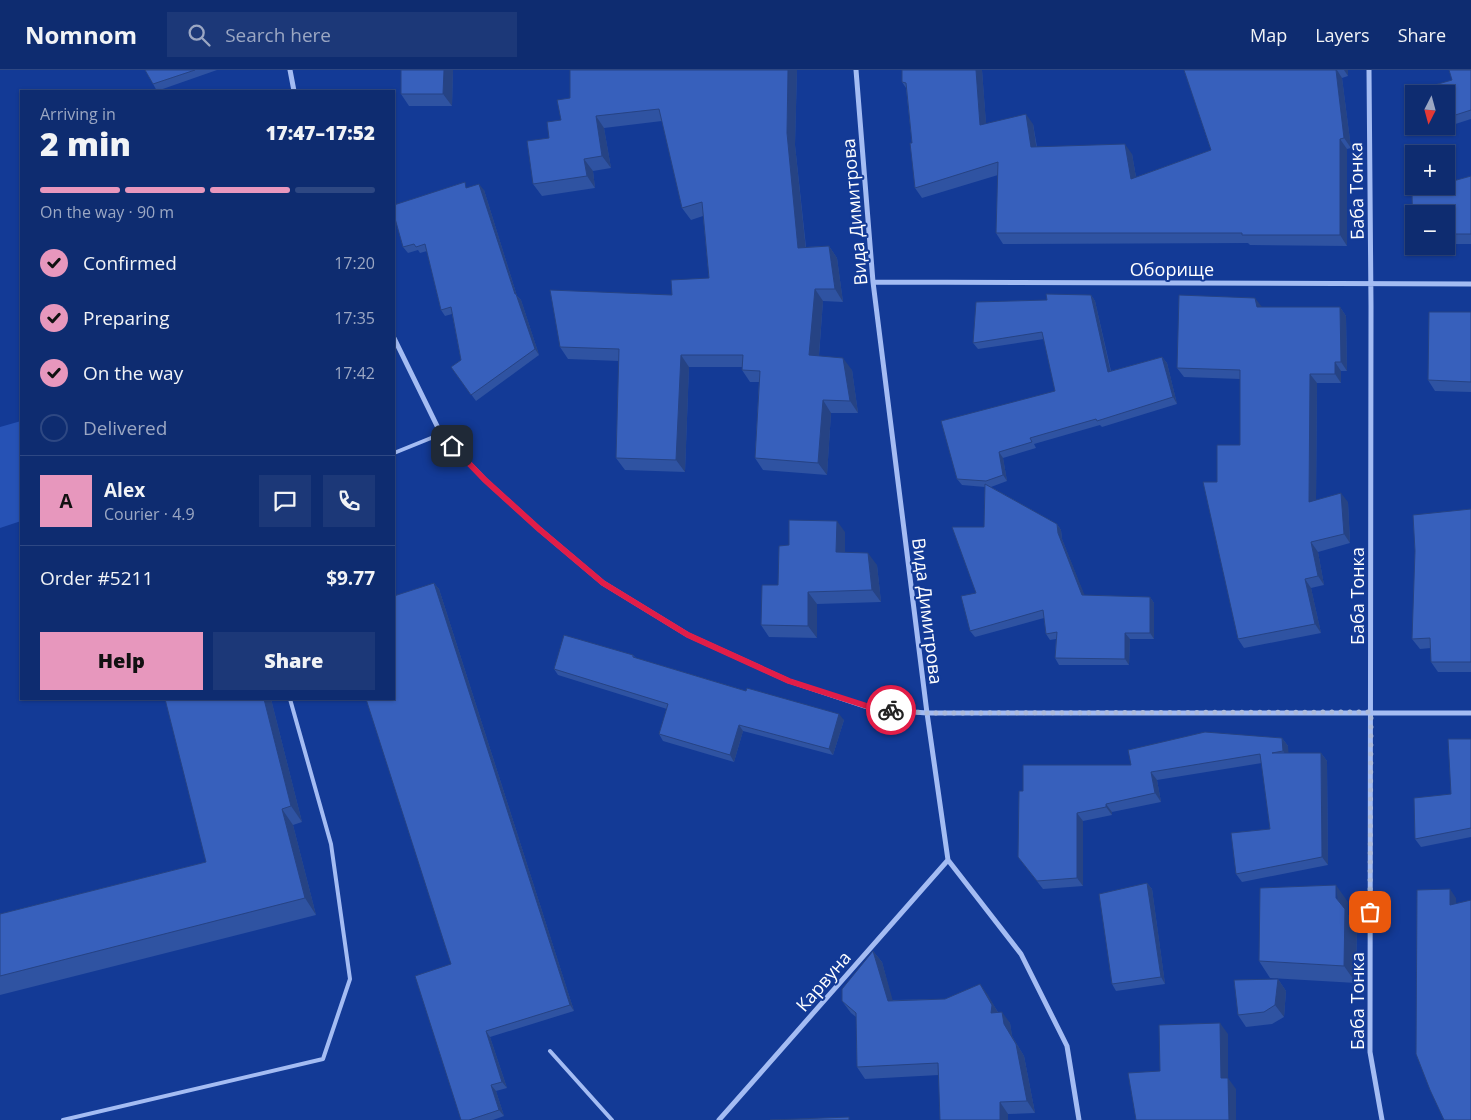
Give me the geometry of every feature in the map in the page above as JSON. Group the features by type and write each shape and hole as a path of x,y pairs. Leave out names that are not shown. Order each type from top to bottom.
{"street":[{"path":"290,70 294,90"},
{"name":"Вида Димитрова","path":"856,70 873,282 948,860"},
{"name":"Баба Тонка","path":"1369,70 1370,1052 1382,1120"},
{"name":"Оборище","path":"873,282 1471,284"},
{"path":"395,340 441,434 485,480 539,529 603,583 688,635 798,684 873,708 928,713 1471,713"},
{"path":"948,860 1021,954 1067,1046 1079,1120"},
{"name":"Карвуна","path":"719,1120 948,860"}],"lane":[{"path":"395,453 441,434"},
{"path":"63,1120 323,1059 350,979 331,844 290,700"},
{"path":"550,1051 612,1120"}],"shaded area":[{"path":"20,421 20,521 0,528 0,427"}],"building":[{"path":"145,70 195,70 153,84"},
{"path":"401,70 444,70 443,94 401,94"},
{"path":"570,70 788,70 787,133 798,248 829,246 835,289 815,289 809,355 843,358 850,401 823,400 818,463 755,458 760,371 742,370 743,355 681,355 676,460 616,458 619,349 560,347 550,290 672,295 671,280 709,278 702,202 682,208 659,109 596,116 602,156 584,159 587,176 533,184 527,141 549,138 547,122 561,120 557,100 570,98"},
{"path":"902,70 976,70 980,125 1026,114 1031,147 1125,144 1131,179 1211,150 1184,70 1336,70 1344,138 1340,139 1340,235 996,233 998,162 915,188 906,83 902,82"},
{"path":"1449,70 1471,70 1471,110 1455,115 1455,85 1434,85 1452,80"},
{"path":"1471,176 1471,234 1455,234 1455,205 1412,205 1412,195 1455,195 1455,180"},
{"path":"465,182 466,188 479,184 535,349 471,395 451,367 461,360 451,307 441,310 425,244 416,247 414,244 403,247 395,219 395,205"},
{"path":"1046,294 1091,295 1108,372 1162,357 1173,397 1097,421 1096,419 1030,438 1032,442 999,452 1003,475 986,481 957,479 941,421 1055,391 1042,332 973,343 976,302 1047,300"},
{"path":"1179,295 1255,298 1257,307 1340,307 1341,362 1335,362 1335,374 1310,374 1309,502 1341,493 1344,534 1311,542 1318,576 1305,579 1315,624 1238,639 1203,482 1217,482 1217,445 1240,445 1240,370 1177,368"},
{"path":"1429,312 1471,312 1471,382 1428,380"},
{"path":"985,484 1057,524 1058,533 1082,595 1150,597 1150,633 1125,633 1125,659 1055,658 1057,632 1046,634 1043,610 970,631 961,596 976,593 952,527 984,527"},
{"path":"1471,509 1471,662 1431,662 1430,638 1412,639 1415,551 1413,515"},
{"path":"789,520 837,521 836,552 868,553 872,590 808,592 808,626 761,625 762,585 778,585 779,546 789,545"},
{"path":"434,583 570,1005 486,1031 502,1082 491,1085 499,1110 469,1120 461,1120 415,976 451,964 366,700 395,700 395,596"},
{"path":"564,635 746,691 747,688 839,714 829,749 739,725 730,755 659,734 668,704 554,669"},
{"path":"165,700 264,700 291,806 282,809 305,898 0,976 0,914 206,862"},
{"path":"1205,732 1282,738 1283,751 1272,753 1321,753 1322,857 1236,874 1231,833 1270,829 1260,754 1151,772 1155,793 1106,804 1106,807 1077,813 1077,878 1037,881 1018,857 1019,791 1023,791 1023,765 1131,765 1128,750"},
{"path":"1448,739 1471,739 1471,828 1415,839 1414,798 1451,794"},
{"path":"1147,883 1161,977 1112,984 1099,894"},
{"path":"1336,885 1336,898 1345,909 1344,966 1259,961 1260,888"},
{"path":"1450,889 1450,905 1471,900 1471,1120 1444,1120 1416,1054 1417,890"},
{"path":"873,951 888,1001 945,999 980,984 992,1005 991,1013 1002,1012 1004,1024 1016,1044 1027,1101 1000,1102 1000,1120 940,1120 938,1063 857,1067 856,1013 842,1001 842,989"},
{"path":"1278,979 1275,1005 1264,1012 1238,1015 1234,980"},
{"path":"1220,1023 1221,1078 1228,1078 1229,1120 1136,1120 1128,1073 1160,1071 1159,1025"},
{"path":"849,1117 849,1120 770,1120"}],"way so far":[{"path":"891,710 928,713 1371,712 1370,912"}],"route":[{"path":"452,446 485,480 539,529 603,583 688,635 789,681 873,708 891,710"}]}
